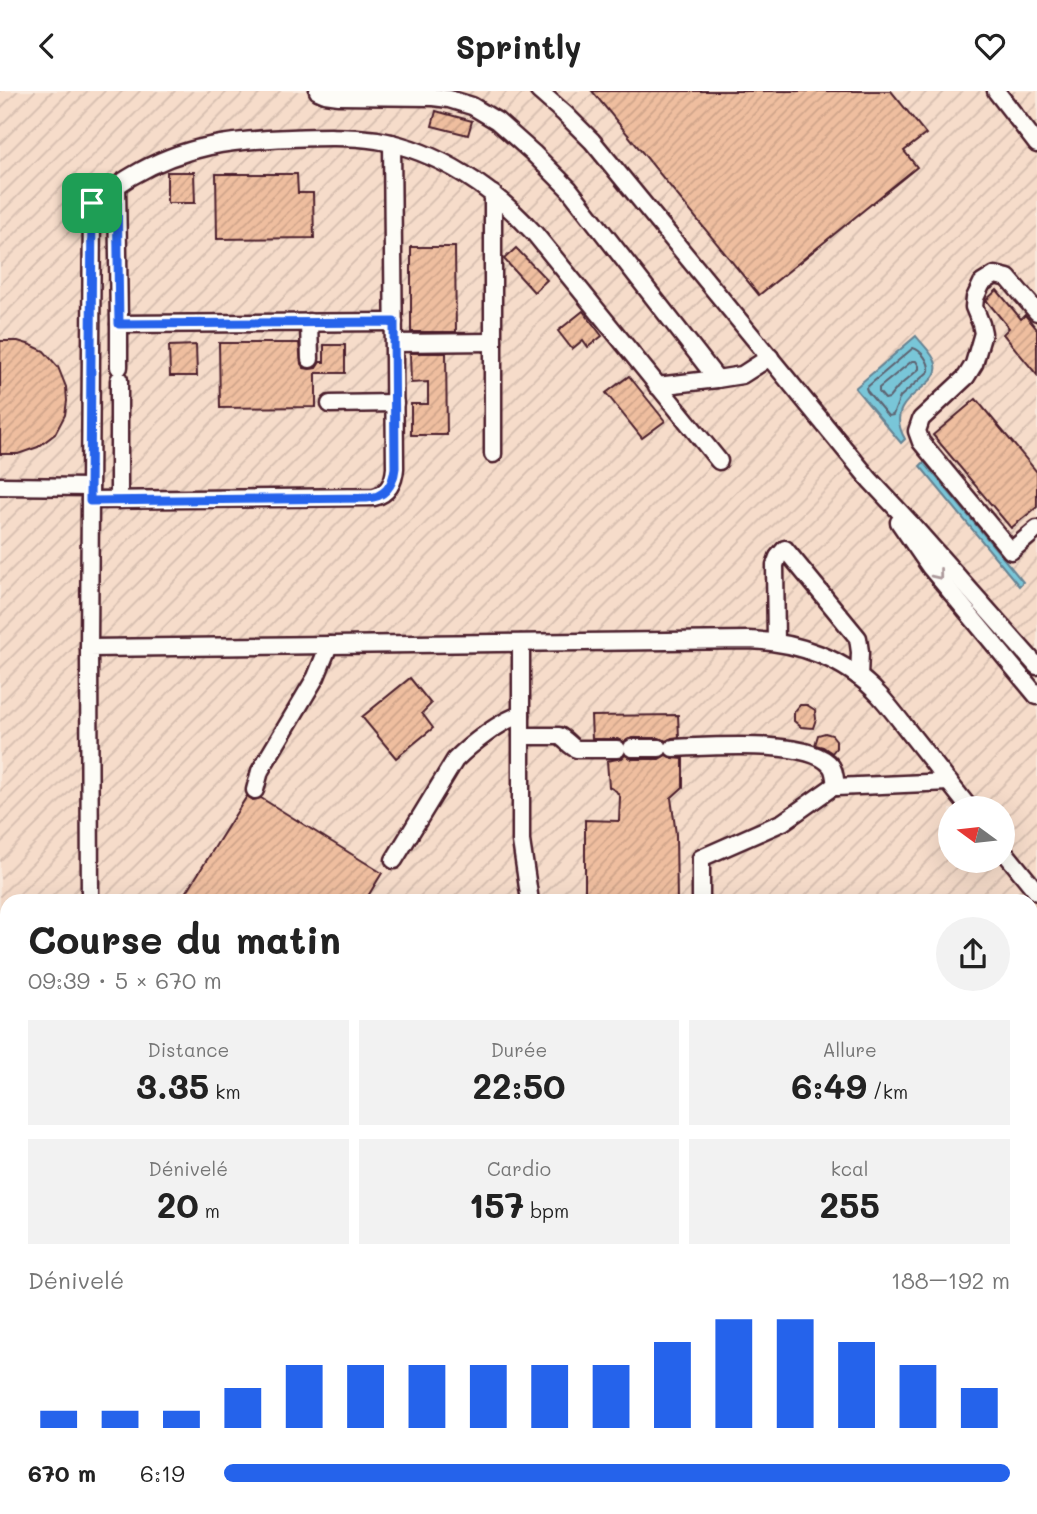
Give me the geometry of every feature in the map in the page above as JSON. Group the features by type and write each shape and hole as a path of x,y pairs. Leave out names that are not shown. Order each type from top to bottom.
{"street":[{"path":"318,91 339,96 441,98 465,103 488,115 524,145 569,189 717,379"},
{"path":"539,91 602,153 870,480 1037,666"},
{"path":"552,91 565,114"},
{"path":"996,91 1037,144"},
{"path":"90,894 92,203 133,175 172,157 198,148 233,141 317,137 367,139 393,143 433,157 493,194 535,234 719,461"},
{"path":"0,486 90,494 119,500 379,496 388,489 394,474 393,143"},
{"path":"117,186 119,500"},
{"path":"493,194 493,454"},
{"path":"1033,540 1011,551 921,442 917,431 921,419 966,377 974,364 983,333 974,302 982,283 995,275 1008,278 1037,312"},
{"path":"119,324 394,322"},
{"path":"309,323 310,359"},
{"path":"395,343 493,342"},
{"path":"657,386 742,375 770,357"},
{"path":"330,404 395,403"},
{"path":"870,480 930,566 1035,689"},
{"path":"776,642 775,565 785,549 858,638 859,677"},
{"path":"89,647 776,642 800,647 825,657 859,677 883,699 959,796"},
{"path":"521,643 522,848 529,894"},
{"path":"255,790 260,771 316,677 329,645"},
{"path":"394,860 455,760 507,719 521,715"},
{"path":"521,736 559,736 578,749 777,747 801,750 822,758 831,766 836,787"},
{"path":"701,894 701,858 783,822 827,791 836,787 948,782"},
{"path":"1015,864 1037,892"}],"shaded area":[{"path":"0,91 1037,91 1037,894 0,894"}],"water":[{"path":"916,336 933,357 936,364 935,373 930,381 905,403 900,412 899,424 905,439 901,443 855,388"},
{"path":"924,462 1023,582 1019,586 920,466"}],"building":[{"path":"592,91 891,91 926,134 904,151 917,167 759,295"},
{"path":"436,111 472,121 468,135 432,126"},
{"path":"167,172 194,172 195,203 167,203"},
{"path":"216,174 297,174 298,193 313,193 314,238 217,239"},
{"path":"411,247 455,247 456,332 411,332"},
{"path":"516,248 547,280 534,292 504,259"},
{"path":"997,290 1021,319 1025,315 1037,329 1037,375 1003,334 1009,328 986,300"},
{"path":"583,311 602,336 588,347 583,340 572,349 558,331"},
{"path":"0,341 18,341 44,351 58,367 66,387 65,415 55,434 38,447 18,454 0,454"},
{"path":"219,343 299,343 301,364 310,369 324,362 324,345 345,345 345,373 316,373 316,407 220,408"},
{"path":"196,345 197,376 170,376 169,346"},
{"path":"410,353 446,353 447,435 411,435 411,404 428,404 428,382 411,383"},
{"path":"629,376 665,421 642,438 606,393"},
{"path":"976,399 1037,472 1037,507 1011,528 933,435"},
{"path":"410,678 431,704 422,713 433,728 396,758 362,717"},
{"path":"800,705 807,705 815,710 813,728 801,727 794,721 794,712"},
{"path":"678,715 679,737 666,741 659,738 632,738 624,742 617,739 592,739 591,716"},
{"path":"825,733 836,740 836,748 832,753 815,745 818,735"},
{"path":"625,755 632,759 659,759 666,755 683,759 683,787 671,798 676,834 677,894 585,894 585,820 619,821 620,797 609,787 607,761"},
{"path":"247,796 253,800 261,798 382,873 369,894 185,894"}],"route":[{"path":"117,186 119,324 394,322 395,468 391,485 384,494 367,498 90,501 92,203 117,186"}]}
